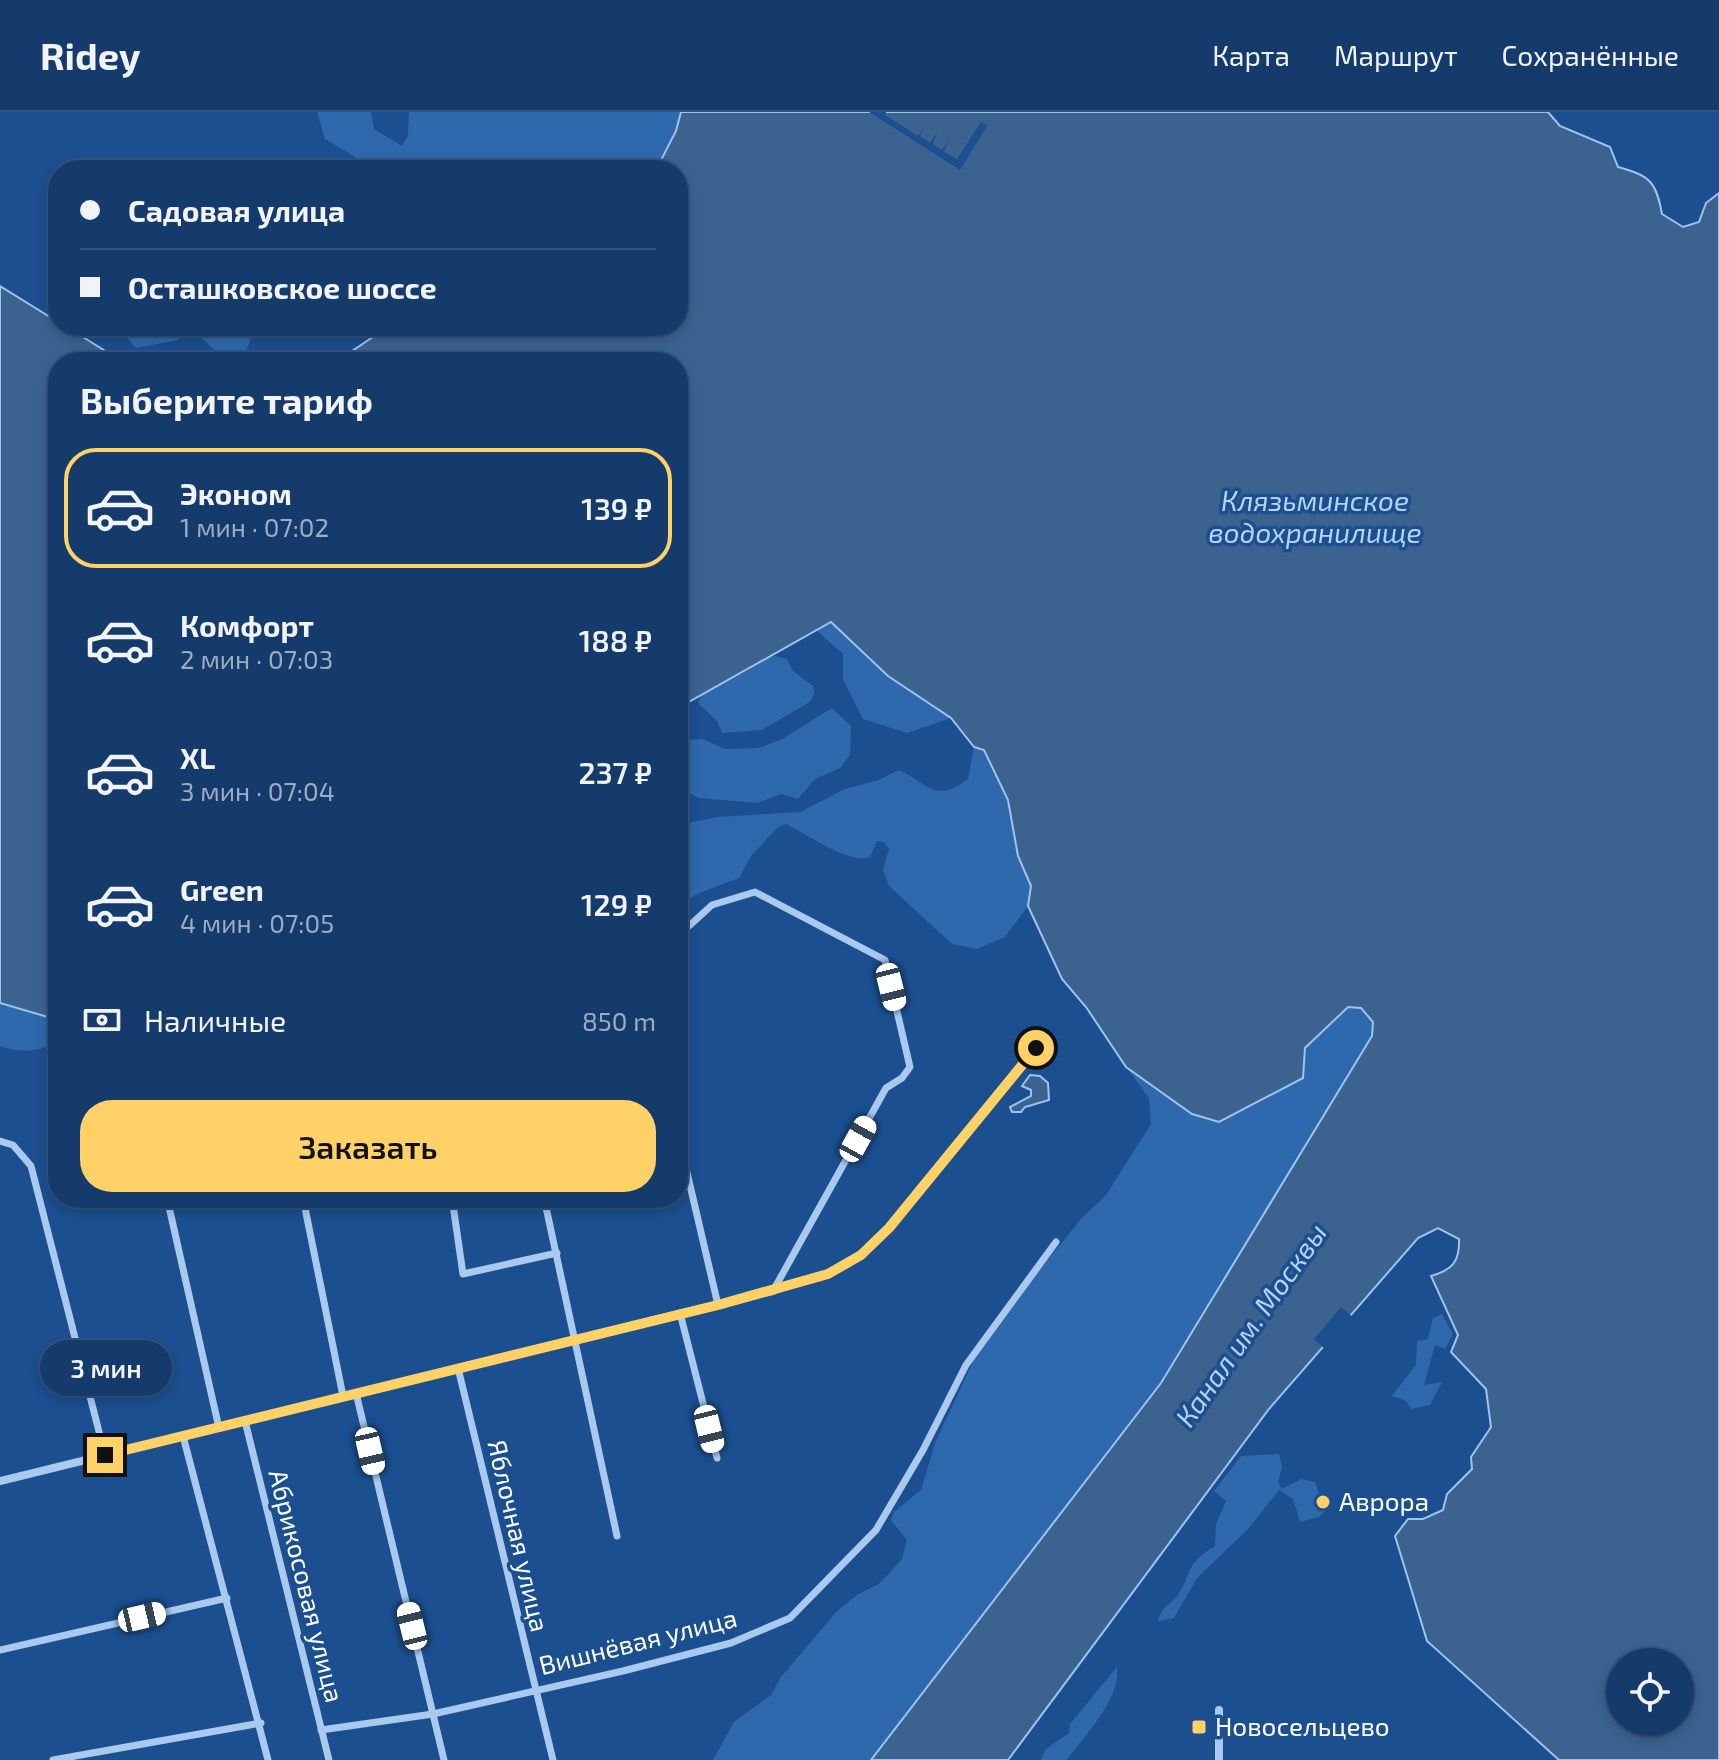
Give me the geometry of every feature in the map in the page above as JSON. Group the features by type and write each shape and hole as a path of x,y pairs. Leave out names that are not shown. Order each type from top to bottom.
{"street":[{"path":"688,927 712,905 755,892 885,960 910,1067 902,1078 886,1088 773,1291"},
{"path":"0,1481 718,1305 828,1274 861,1255 889,1228 1036,1048"},
{"path":"0,1141 13,1145 31,1166 105,1455"},
{"path":"688,1177 718,1305"},
{"path":"169,1208 219,1428"},
{"path":"305,1208 343,1396"},
{"path":"453,1208 463,1274 557,1253"},
{"path":"546,1208 617,1536"},
{"name":"Вишнёвая улица","path":"321,1730 433,1714 623,1671 731,1643 790,1618 876,1530 923,1450 966,1365 1056,1242"},
{"path":"680,1313 717,1458"},
{"name":"Яблочная улица","path":"458,1368 553,1760"},
{"path":"356,1393 444,1760"},
{"name":"Абрикосовая улица","path":"245,1421 329,1760"},
{"path":"183,1436 261,1723 268,1760"},
{"path":"0,1650 227,1598"},
{"path":"1219,1710 1219,1760"},
{"path":"53,1760 261,1723"}],"shaded area":[{"path":"317,112 371,112 374,129 402,146 408,136 409,112 690,112 674,160 360,160 325,139"},
{"path":"126,336 180,336 178,340 136,348"},
{"path":"200,336 252,336 246,352 217,352"},
{"path":"831,622 888,676 951,718 907,733 863,719 843,679 843,654 816,630"},
{"path":"775,656 787,659 793,671 813,686 814,694 810,702 762,730 722,733 717,721 698,703 701,695 747,671 759,660"},
{"path":"832,708 851,726 850,755 840,768 815,779 798,799 781,794 757,803 699,798 688,792 688,740 703,739 725,749 759,748 782,739"},
{"path":"974,747 984,749 1008,800 1018,856 1031,886 1028,906 1005,937 977,949 952,944 889,886 883,870 889,849 884,842 877,841 870,857 850,856 786,824 778,827 751,856 739,878 688,899 688,823 717,817 800,812 845,789 879,780 899,770 939,791 956,787 968,779"},
{"path":"0,1003 48,1017 48,1045 30,1050 0,1046"},
{"path":"1355,1006 1370,1017 1372,1036 1161,1383 871,1760 713,1760 734,1722 771,1695 781,1677 836,1612 857,1595 879,1584 902,1559 907,1540 891,1520 894,1512 921,1490 935,1443 975,1357 1021,1293 1081,1219 1106,1195 1151,1124 1149,1098 1126,1067 1192,1114 1219,1122 1303,1078 1305,1048 1348,1007"},
{"path":"1442,1314 1453,1334 1445,1349 1435,1345 1424,1385 1442,1382 1430,1405 1411,1409 1406,1401 1392,1396 1416,1365 1417,1341 1428,1339 1433,1318"},
{"path":"1279,1454 1282,1467 1278,1482 1282,1489 1301,1479 1315,1482 1320,1497 1331,1506 1319,1517 1300,1522 1293,1499 1279,1490 1249,1528 1197,1578 1174,1618 1158,1621 1182,1588 1193,1564 1215,1546 1216,1524 1226,1501 1214,1491 1241,1456"},
{"path":"1117,1667 1117,1679 1108,1704 1067,1760 1041,1760 1046,1749 1069,1733 1070,1724"}],"water":[{"name":"Клязьминское водохранилище","path":"681,112 1548,112 1560,126 1610,147 1618,167 1650,182 1662,214 1683,227 1699,222 1706,203 1719,193 1719,1760 1559,1760 1427,1641 1395,1536 1408,1519 1423,1519 1443,1510 1447,1494 1472,1469 1471,1457 1491,1427 1486,1389 1451,1352 1458,1335 1431,1276 1453,1264 1458,1254 1459,1239 1438,1228 1418,1238 1269,1409 1008,1760 871,1760 1161,1383 1372,1036 1373,1022 1361,1008 1348,1007 1305,1048 1303,1078 1219,1122 1192,1114 1126,1067 1086,1007 1062,979 1028,906 1031,886 1018,856 1008,800 984,750 974,747 951,718 888,676 831,622 688,702 688,352 351,352 374,336 688,336 688,160 661,160 676,131"},
{"path":"0,286 48,316 48,336 81,336 107,352 48,352 48,1017 0,1003"},
{"path":"1030,1075 1040,1076 1048,1083 1049,1100 1025,1107 1021,1112 1012,1112 1010,1107 1031,1096 1031,1090 1022,1086"}],"pier":[{"path":"869,112 886,112 885,115 918,136 924,128 920,136 930,143 937,133 933,144 942,150 948,141 944,152 957,159 981,122 987,126 960,170"},
{"path":"1341,1307 1354,1318 1326,1350 1314,1339"}],"place":[{"name":"Аврора","path":"1323,1502"},
{"name":"Новосельцево","path":"1199,1727"}],"route":[{"path":"105,1455 718,1305 828,1274 861,1255 889,1228 1036,1048"}],"water label":[{"name":"Канал им. Москвы","path":"1251,1325"}]}
